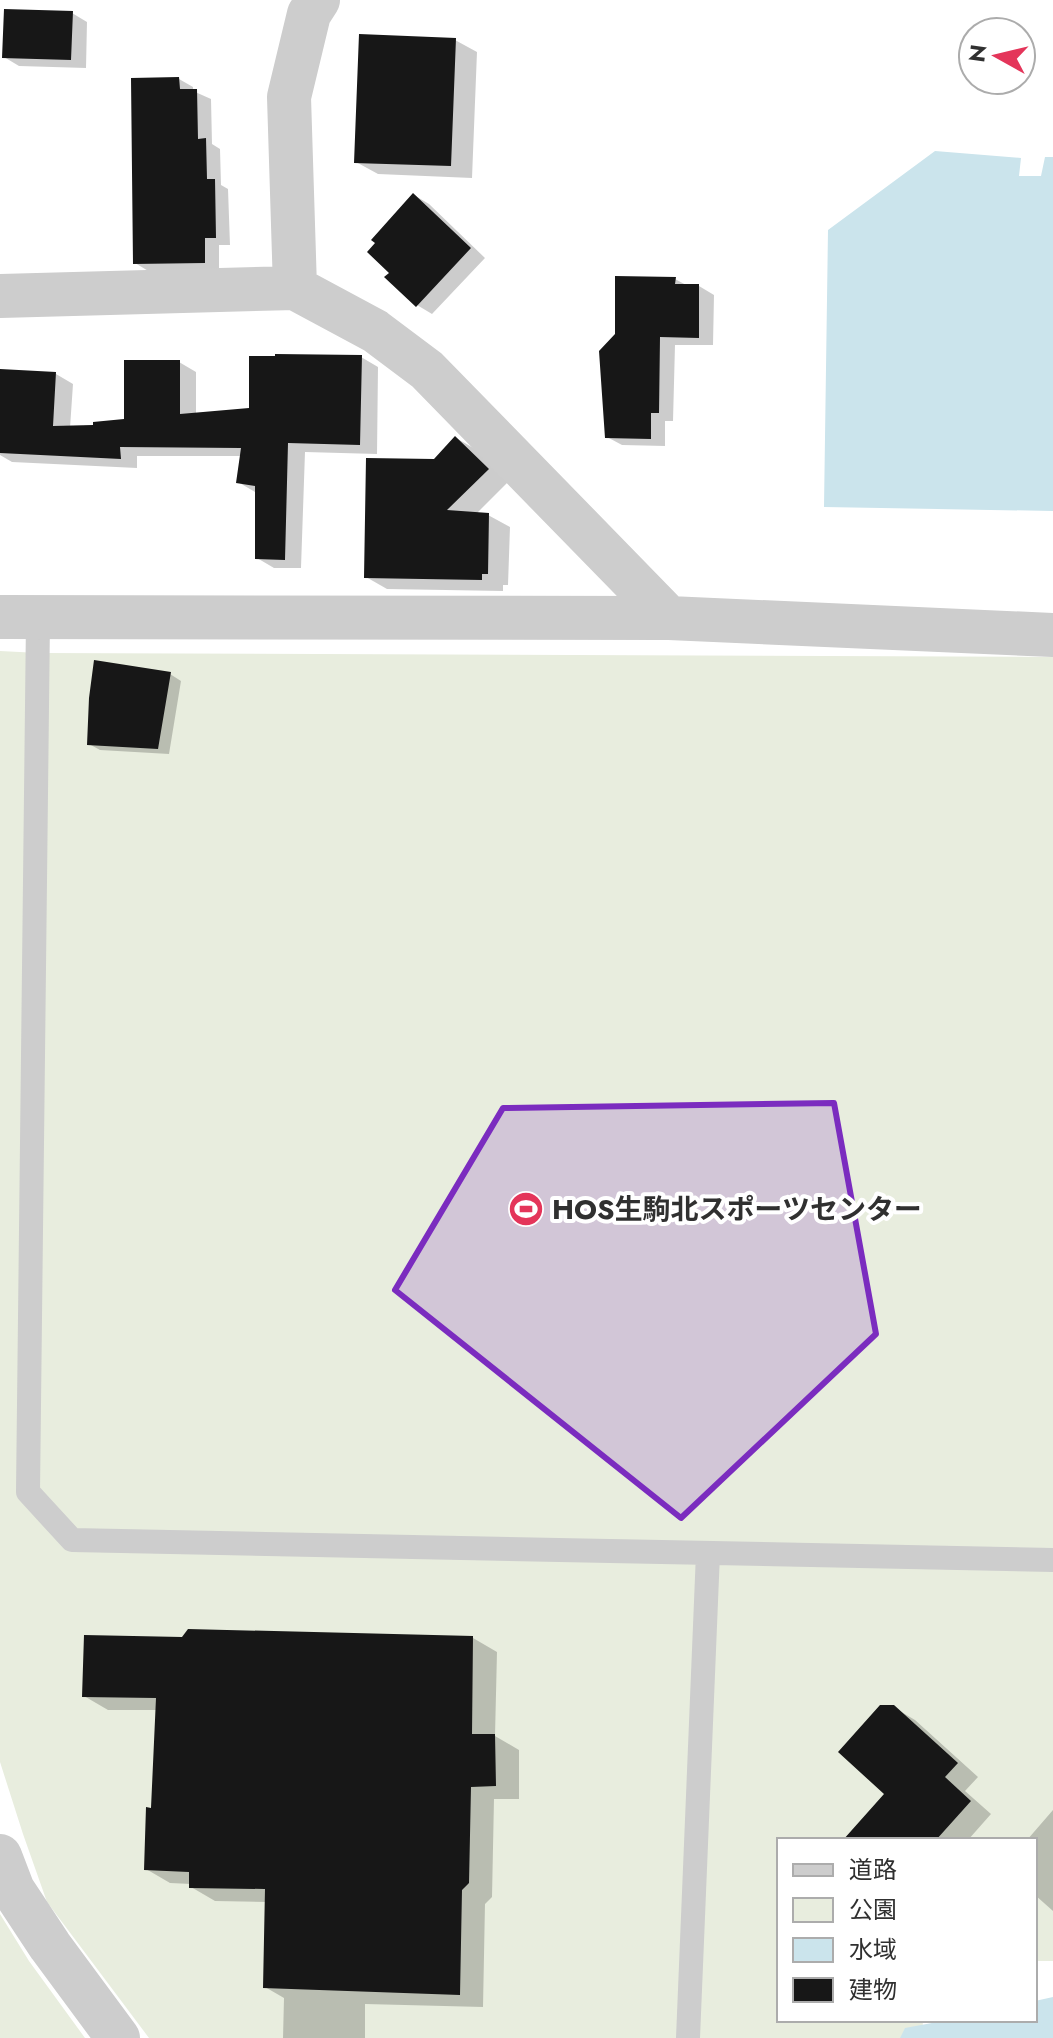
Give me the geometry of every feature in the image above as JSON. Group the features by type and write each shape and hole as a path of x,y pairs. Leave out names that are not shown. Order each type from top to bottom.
{"street":[{"path":"295,288 289,97 309,14 318,0"},
{"path":"0,296 295,288 375,331 427,370 669,618"},
{"path":"19,618 669,618 1053,635"},
{"path":"0,1856 13,1890 118,2038"}],"lane":[{"path":"19,618 28,1492 72,1540 1053,1560"},
{"path":"688,2038 708,1553"}],"highlighted area":[{"path":"834,1103 876,1334 681,1518 395,1290 503,1108"}],"green space":[{"name":"HOS生駒北スポーツセンター","path":"0,651 1053,657 1053,1961 1037,1961 1037,1838 777,1838 777,2022 923,2022 922,2038 149,2038 47,1902 0,1762"},
{"path":"0,1914 29,1961 85,2038 0,2038"}],"water":[{"path":"935,151 1021,158 1019,176 1041,176 1045,157 1053,157 1053,511 824,507 828,230"},
{"path":"1053,1997 1053,2038 900,2038 905,2028 937,2022 1037,2022 1037,2001"}],"building":[{"path":"4,9 73,11 71,60 2,58"},
{"path":"359,34 456,38 451,166 354,163"},
{"path":"179,77 180,89 197,89 198,139 206,138 207,179 215,179 216,238 205,238 205,263 133,264 131,78"},
{"path":"413,193 471,248 416,307 384,277 389,273 367,252 375,243 371,240"},
{"path":"615,276 676,277 675,284 699,284 699,338 660,337 659,413 651,413 651,439 605,438 599,351 615,334"},
{"path":"362,355 360,445 288,443 285,560 255,559 255,486 236,483 241,448 120,447 121,459 0,453 0,369 56,372 53,426 93,425 93,422 124,419 124,360 180,360 180,414 249,408 249,356"},
{"path":"455,436 489,469 447,510 489,513 488,574 482,574 482,580 364,578 366,458 434,459"},
{"path":"94,660 171,672 158,749 87,745"},
{"path":"188,1629 473,1636 472,1734 495,1734 496,1786 471,1787 469,1883 462,1890 460,1995 263,1988 265,1889 189,1888 189,1872 144,1870 146,1807 151,1808 156,1698 82,1697 84,1635 182,1637"},
{"path":"880,1705 894,1705 958,1763 945,1777 971,1801 938,1838 845,1838 884,1794 838,1752"}],"place":[{"name":"HOS生駒北スポーツセンター","path":"526,1209"}]}
